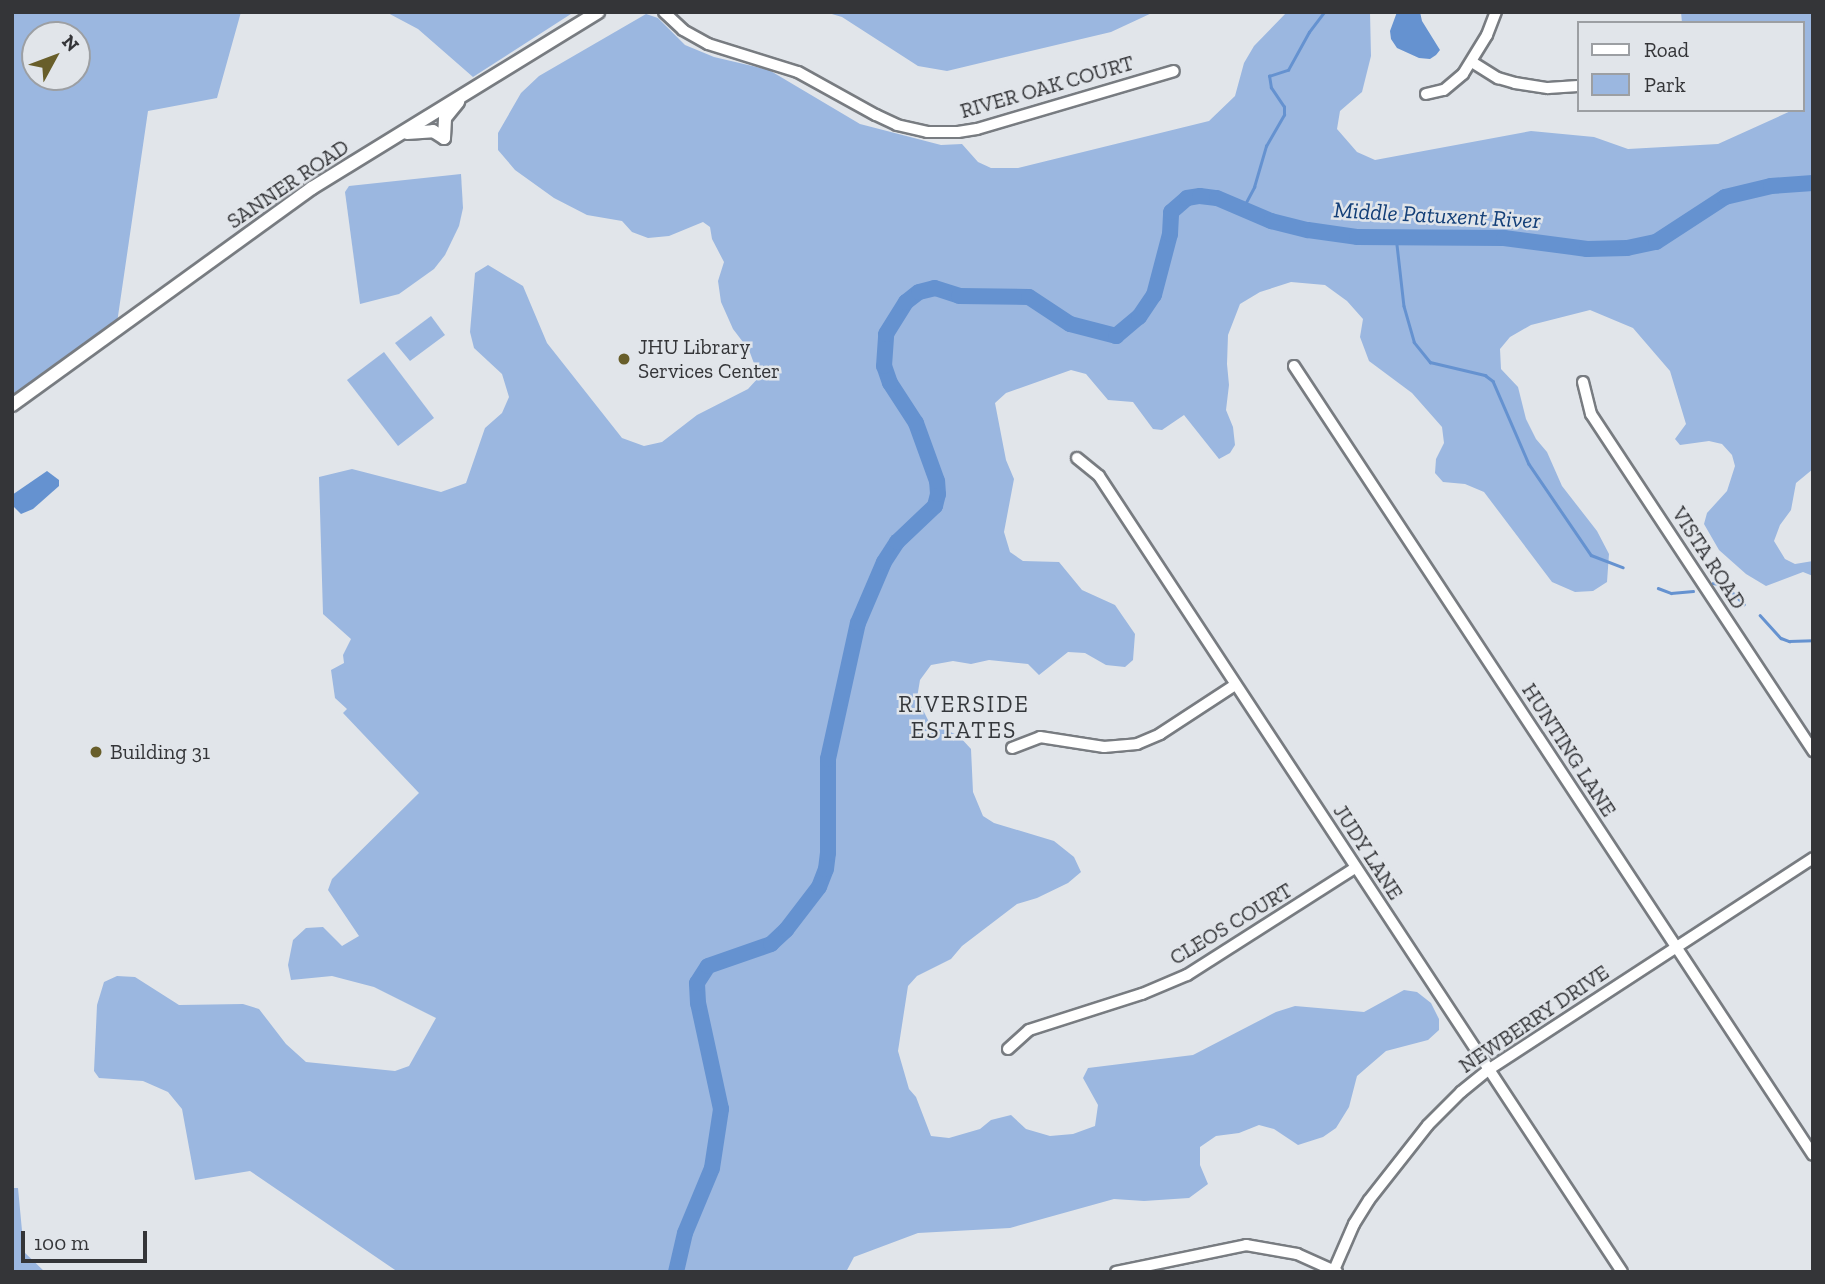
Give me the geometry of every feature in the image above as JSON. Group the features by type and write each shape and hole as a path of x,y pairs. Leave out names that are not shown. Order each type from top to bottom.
{"main road":[{"name":"SANNER ROAD","path":"12,405 283,207 598,12"},
{"path":"396,136 426,130 444,138 445,118 469,91"}],"street":[{"name":"RIVER OAK COURT","path":"664,12 683,30 708,44 798,72 887,120 927,132 977,129 1174,71"},
{"path":"1426,94 1453,84 1472,62 1496,12"},
{"path":"1472,62 1498,78 1515,83 1548,88 1576,86"},
{"name":"HUNTING LANE","path":"1294,366 1813,1155"},
{"name":"VISTA ROAD","path":"1583,383 1591,414 1813,751"},
{"name":"JUDY LANE","path":"1077,458 1099,476 1622,1272"},
{"path":"1012,748 1040,737 1104,747 1137,744 1160,734 1235,685"},
{"name":"NEWBERRY DRIVE","path":"1336,1271 1354,1224 1369,1200 1437,1115 1488,1070 1813,858"},
{"name":"CLEOS COURT","path":"1008,1049 1029,1030 1135,996 1187,975 1355,868"},
{"path":"1116,1272 1247,1245 1288,1252 1336,1271"}],"green space":[{"path":"12,12 241,12 217,98 148,111 117,323 12,399"},
{"path":"386,12 574,12 473,77 418,29"},
{"path":"825,12 1154,12 1111,32 947,71 918,66 842,17"},
{"path":"1287,12 1370,12 1371,56 1362,92 1340,111 1337,129 1357,152 1375,160 1531,131 1594,137 1628,149 1718,144 1789,112 1804,112 1804,21 1682,21 1681,12 1813,12 1813,469 1796,483 1791,510 1780,525 1774,541 1785,559 1795,564 1813,561 1813,576 1803,572 1766,586 1746,574 1719,550 1704,524 1707,513 1727,491 1735,466 1732,455 1722,444 1709,441 1680,445 1675,439 1686,424 1670,371 1633,328 1590,310 1531,325 1510,337 1500,349 1501,369 1518,387 1526,419 1536,439 1547,452 1562,486 1597,531 1609,554 1607,582 1593,591 1575,592 1552,582 1484,492 1465,484 1443,482 1435,473 1436,459 1444,443 1442,427 1412,393 1369,361 1360,337 1363,319 1347,301 1325,285 1291,282 1260,292 1240,304 1228,335 1229,385 1226,410 1233,427 1235,445 1230,453 1219,459 1184,415 1162,430 1153,429 1133,402 1108,400 1086,374 1071,370 1006,393 995,403 1006,460 1014,479 1004,532 1010,552 1023,561 1059,562 1082,590 1115,605 1135,634 1133,660 1125,667 1106,665 1085,653 1068,652 1039,675 1028,664 989,660 971,664 953,661 931,665 920,680 917,698 929,722 959,736 971,749 973,792 983,816 994,823 1054,841 1074,857 1081,872 1068,883 1017,904 962,946 951,959 917,976 908,986 898,1051 909,1089 916,1097 931,1136 949,1138 980,1129 991,1120 1011,1115 1026,1129 1050,1136 1073,1134 1095,1126 1098,1105 1083,1078 1088,1068 1193,1055 1276,1012 1295,1006 1364,1012 1404,990 1417,992 1431,1003 1439,1019 1439,1030 1428,1040 1386,1051 1357,1076 1349,1107 1336,1128 1323,1137 1298,1145 1274,1129 1259,1125 1239,1133 1216,1136 1200,1147 1200,1165 1208,1184 1189,1198 1144,1201 1114,1199 1010,1228 918,1233 854,1257 846,1272 398,1272 250,1171 195,1180 182,1109 168,1092 143,1081 99,1078 94,1071 97,1005 104,982 117,976 135,977 179,1005 243,1004 259,1009 286,1044 306,1062 395,1071 409,1066 436,1018 374,987 332,976 291,980 288,965 293,940 306,928 323,927 342,946 359,936 328,890 332,879 419,793 343,713 347,709 335,698 331,670 344,663 343,655 351,639 323,614 319,477 352,469 441,492 466,483 485,428 502,413 509,397 502,374 474,348 470,332 475,273 488,265 523,286 547,343 622,438 644,446 662,442 697,415 748,389 759,377 749,350 733,329 721,302 718,281 724,262 712,239 710,227 703,222 669,236 648,238 632,232 622,221 587,215 554,198 515,170 498,150 498,133 521,93 539,76 646,14 658,18 685,45 714,57 769,70 860,124 941,145 962,144 978,162 991,168 1018,168 1209,121 1235,96 1244,63 1254,46"},
{"path":"461,174 463,208 459,226 445,255 434,269 399,294 360,304 345,192 349,186"},
{"path":"431,316 445,335 410,361 395,343"},
{"path":"384,352 434,418 398,446 347,380"},
{"path":"12,1188 18,1188 24,1252 45,1272 12,1272"}],"shaded area":[{"path":"1397,12 1420,12 1422,21 1440,50 1436,55 1430,59 1419,58 1397,48 1391,39 1390,31"},
{"path":"47,471 59,480 59,486 33,509 21,514 12,505 12,495"}],"waterway":[{"path":"1243,208 1254,187 1266,146 1284,115 1284,107 1271,88 1269,76 1288,70 1309,32 1324,12"},
{"name":"Middle Patuxent River","path":"676,1272 685,1233 712,1168 721,1109 698,1003 697,983 708,966 771,944 786,930 819,887 826,869 828,853 828,759 858,623 884,562 897,542 935,506 938,494 937,481 916,423 890,383 884,366 886,334 906,302 919,292 935,288 959,296 1029,297 1070,324 1116,336 1139,317 1154,295 1170,234 1171,212 1187,198 1200,196 1217,198 1271,221 1357,237 1504,238 1587,249 1627,248 1656,242 1725,197 1771,186 1813,183"},
{"path":"1396,236 1404,306 1414,342 1430,362 1485,375 1493,381 1529,464 1591,555 1623,567"},
{"path":"1713,583 1725,585 1744,604"},
{"path":"1658,588 1671,593 1693,591"},
{"path":"1760,615 1781,638 1789,641 1813,640"}],"place":[{"name":"JHU Library Services Center","path":"624,359"},
{"name":"Building 31","path":"96,752"}],"district":[{"name":"RIVERSIDE ESTATES","path":"964,717"}]}
